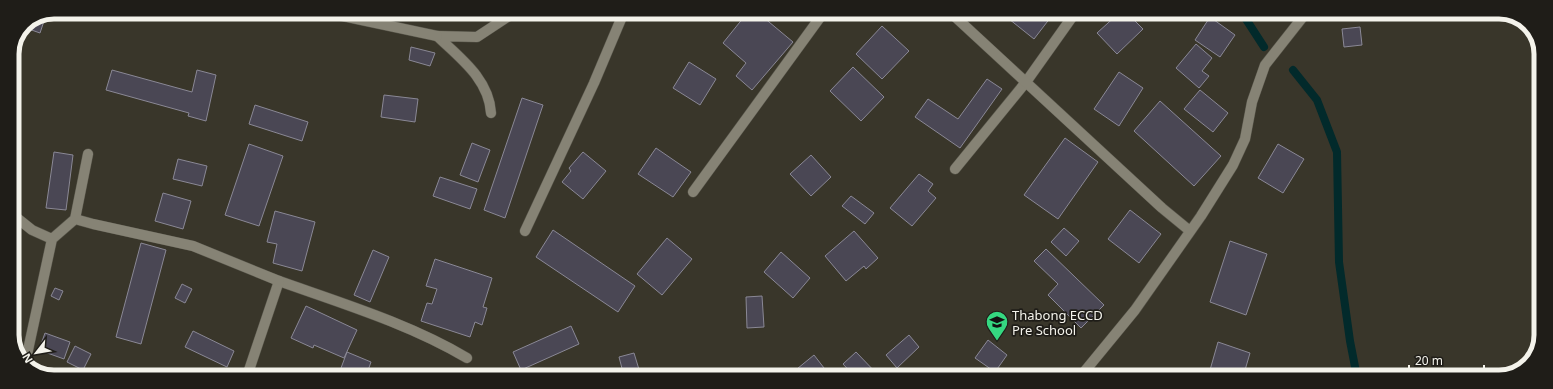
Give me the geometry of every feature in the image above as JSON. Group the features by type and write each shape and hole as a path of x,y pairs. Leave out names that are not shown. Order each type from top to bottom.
{"street":[{"path":"357,19 437,36 477,37 504,19"},
{"path":"525,232 594,83 621,19"},
{"path":"693,192 819,19"},
{"path":"958,19 1190,231"},
{"path":"955,169 1026,82 1071,19"},
{"path":"1086,370 1135,310 1190,231 1233,165 1245,138 1252,102 1265,65 1301,19"},
{"path":"437,36 474,70 490,100 490,113"},
{"path":"27,356 52,239 75,219 88,154"},
{"path":"75,219 193,246 279,282 368,313 448,346 467,358"},
{"path":"19,220 32,230 52,239"},
{"path":"249,370 279,282"}],"building":[{"path":"742,19 765,19 793,42 752,90 736,76 746,63 723,43"},
{"path":"1009,19 1049,19 1034,39"},
{"path":"1112,19 1133,19 1143,29 1117,54 1097,33"},
{"path":"1209,19 1213,19 1235,35 1220,57 1195,40"},
{"path":"44,21 40,33 29,29"},
{"path":"882,26 909,51 882,79 856,54"},
{"path":"1360,27 1362,45 1344,47 1342,29"},
{"path":"1196,44 1212,58 1202,71 1209,76 1199,88 1176,68"},
{"path":"411,47 435,53 430,66 409,60"},
{"path":"689,62 716,79 700,105 673,88"},
{"path":"853,67 884,97 861,121 830,91"},
{"path":"112,70 192,92 197,70 216,75 206,121 188,116 189,113 106,90"},
{"path":"1119,72 1143,88 1119,126 1094,109"},
{"path":"987,79 1002,89 960,148 915,117 928,99 958,119"},
{"path":"1200,90 1228,113 1213,132 1184,109"},
{"path":"384,95 418,99 415,122 381,117"},
{"path":"522,98 543,105 505,218 484,210"},
{"path":"1160,101 1221,156 1194,186 1134,131"},
{"path":"255,105 308,122 302,141 249,124"},
{"path":"1065,138 1098,162 1058,219 1024,195"},
{"path":"472,143 490,150 478,182 460,175"},
{"path":"249,144 283,156 259,226 225,215"},
{"path":"1278,144 1304,159 1283,193 1258,178"},
{"path":"656,148 691,172 673,197 638,174"},
{"path":"54,152 73,155 66,210 46,208"},
{"path":"583,152 606,171 583,199 562,182 571,171 569,168"},
{"path":"811,155 831,177 811,196 790,174"},
{"path":"178,159 207,166 202,186 173,179"},
{"path":"919,174 933,184 928,191 936,198 912,226 890,208"},
{"path":"440,177 477,189 470,209 433,196"},
{"path":"163,193 191,201 183,229 155,221"},
{"path":"851,196 874,213 865,224 842,206"},
{"path":"1130,210 1161,234 1139,263 1108,239"},
{"path":"275,211 315,222 302,271 273,263 277,244 267,242"},
{"path":"1064,228 1079,241 1066,256 1051,242"},
{"path":"553,230 635,286 618,312 536,257"},
{"path":"854,231 878,258 866,269 864,266 846,281 825,256"},
{"path":"667,238 692,259 662,295 637,274"},
{"path":"1230,241 1267,254 1246,315 1210,302"},
{"path":"141,243 166,250 141,344 116,337"},
{"path":"1046,249 1104,305 1081,328 1048,295 1058,284 1034,261"},
{"path":"373,250 389,257 370,302 354,295"},
{"path":"781,252 810,278 793,298 764,272"},
{"path":"435,259 492,278 483,307 487,308 482,325 475,322 470,337 421,321 427,303 432,304 437,289 426,286"},
{"path":"182,284 192,289 185,303 175,298"},
{"path":"55,288 63,291 59,300 51,296"},
{"path":"762,296 764,327 747,328 746,297"},
{"path":"306,306 357,330 344,358 314,345 313,348 291,338"},
{"path":"571,326 579,344 521,370 513,352"},
{"path":"193,331 234,351 227,367 185,347"},
{"path":"45,333 70,342 64,359 39,350"},
{"path":"909,335 919,347 897,368 886,355"},
{"path":"988,340 1007,355 996,370 992,370 975,358"},
{"path":"1218,342 1250,353 1245,370 1210,370"},
{"path":"75,346 91,354 83,370 67,362"},
{"path":"347,352 371,362 368,370 340,370"},
{"path":"856,352 873,370 849,370 843,364"},
{"path":"634,353 639,370 622,370 619,357"},
{"path":"814,355 826,370 796,370"}],"waterway":[{"path":"1246,19 1264,47"},
{"path":"1293,70 1317,100 1337,152 1339,262 1356,370"}],"place":[{"name":"Thabong ECCD Pre School","path":"997,342"}]}
